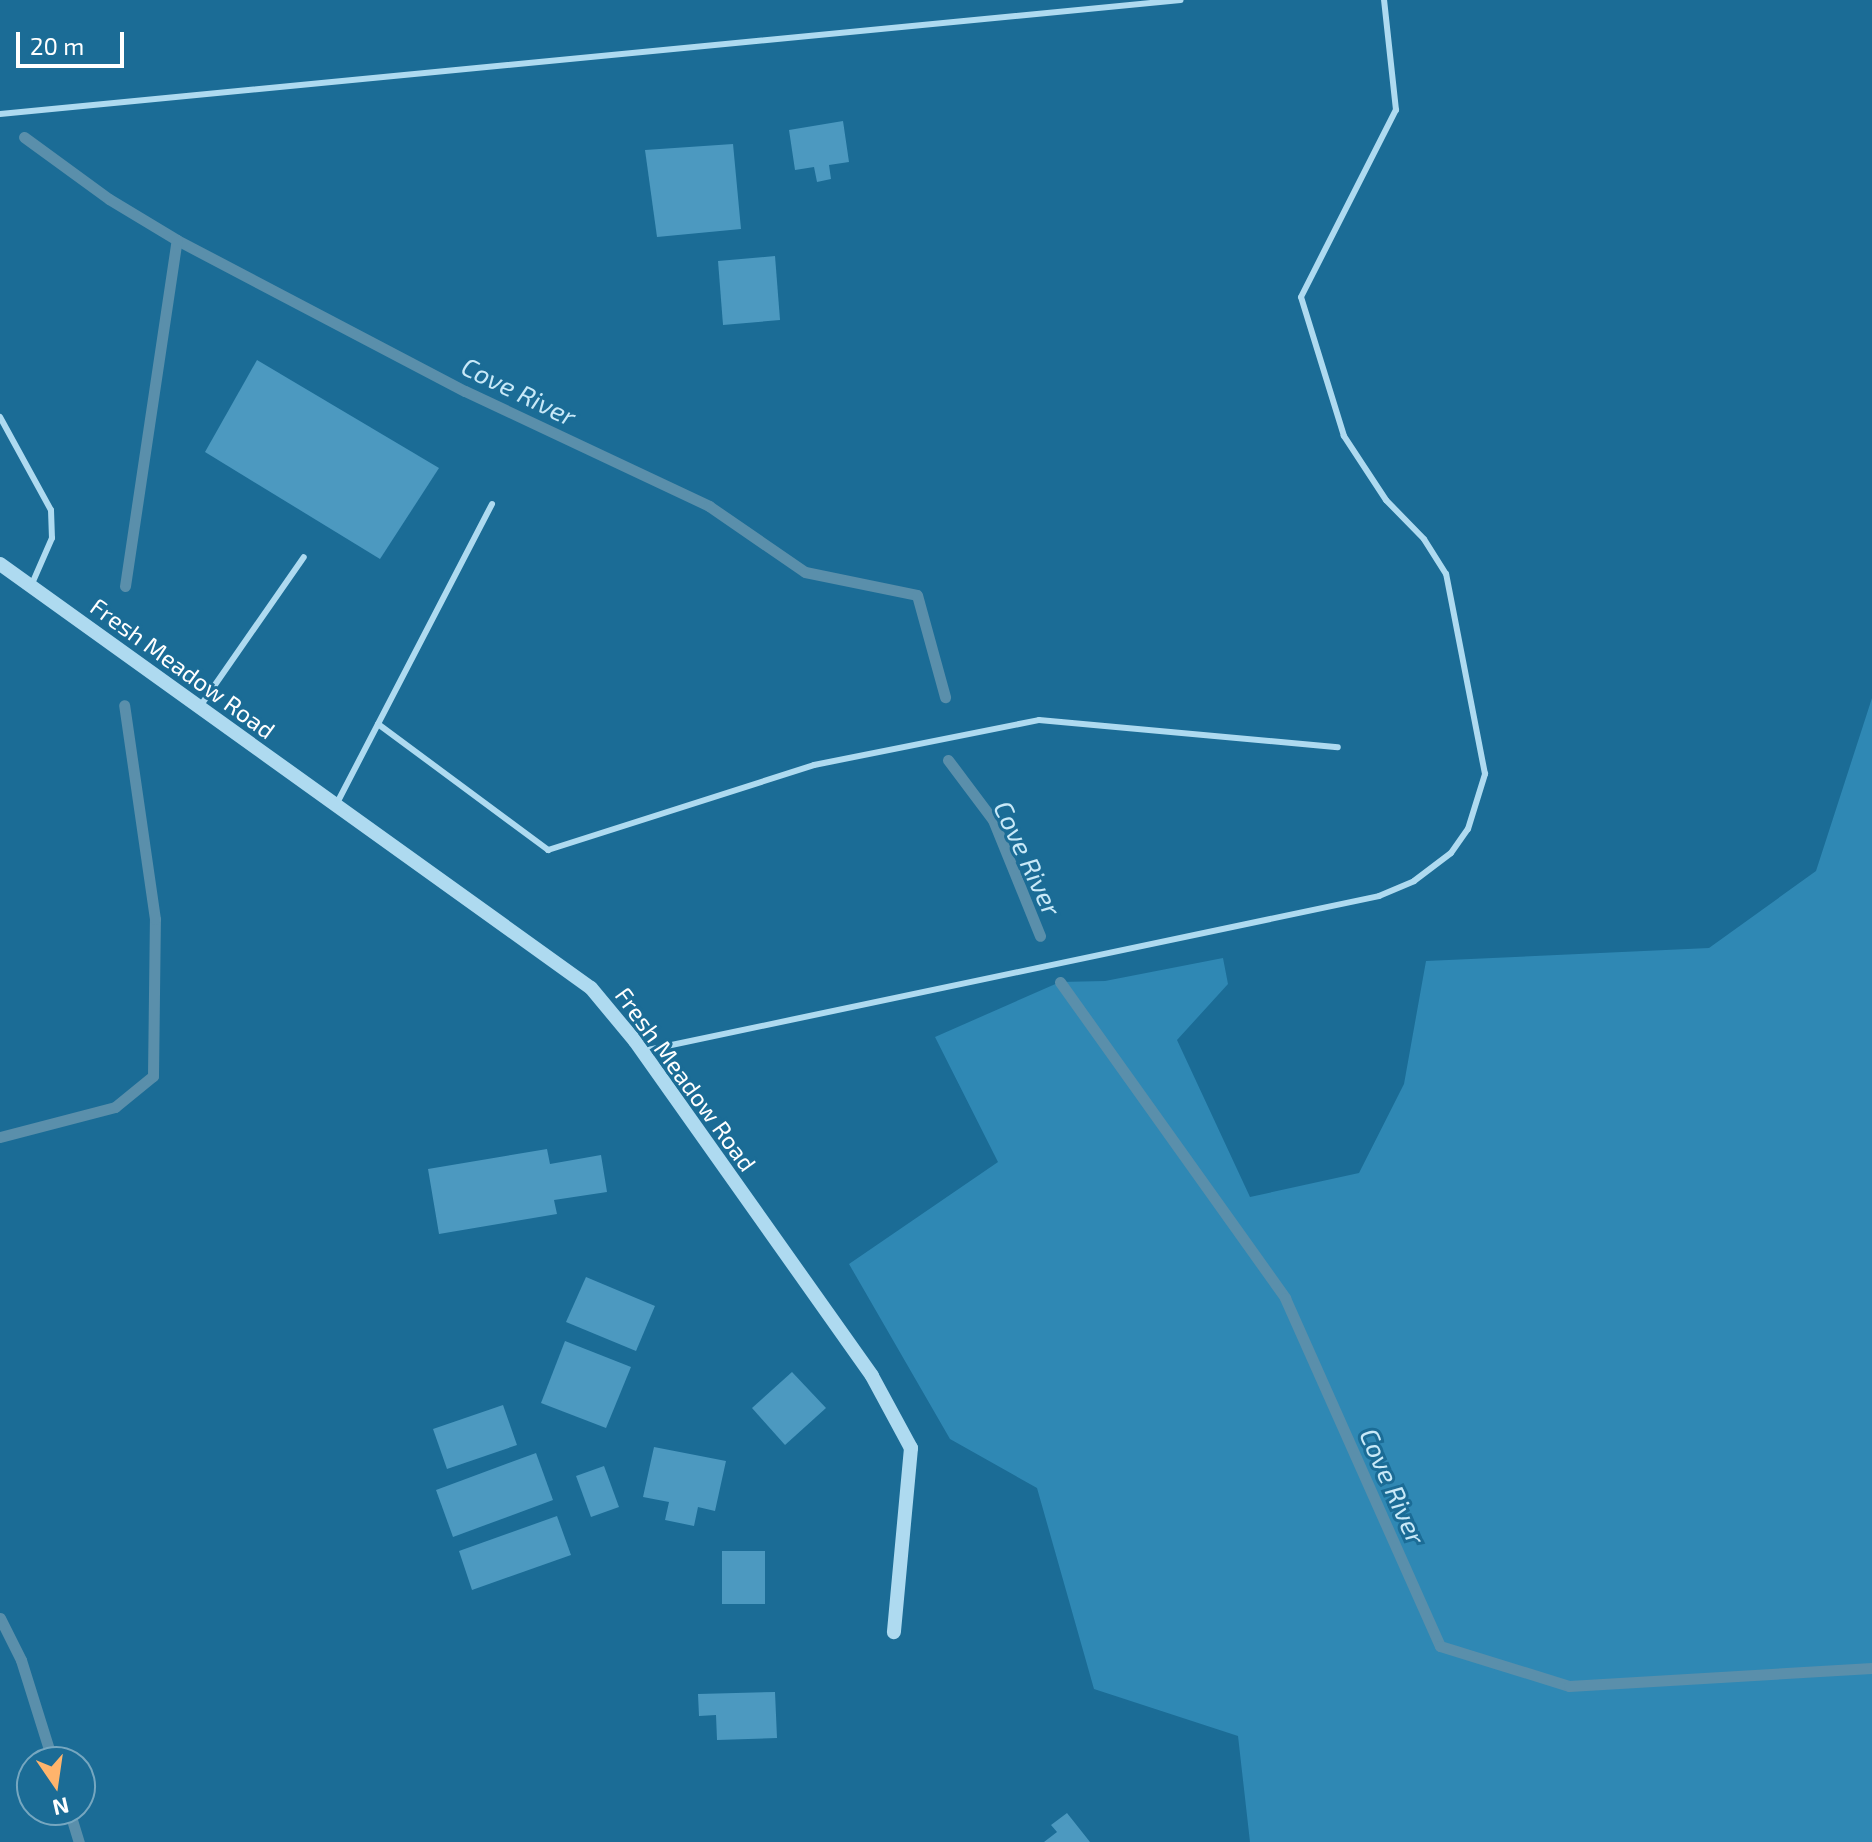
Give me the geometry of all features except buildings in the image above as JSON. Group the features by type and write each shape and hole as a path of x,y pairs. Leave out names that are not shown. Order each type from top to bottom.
{"street":[{"name":"Fresh Meadow Road","path":"0,564 591,988 643,1051 872,1376 911,1448 894,1632"}],"lane":[{"path":"0,114 1181,0"},
{"path":"643,1051 1379,896 1426,872 1451,853 1468,829 1485,774 1446,574 1424,539 1386,500 1344,436 1301,297 1396,110 1384,0"},
{"path":"0,417 51,510 52,538 31,586"},
{"path":"336,805 492,504"},
{"path":"199,707 304,557"},
{"path":"378,724 548,850 814,765 1039,720 1338,747"}],"shaded area":[{"path":"1872,698 1872,1842 1250,1842 1238,1736 1094,1689 1037,1488 950,1439 849,1264 998,1162 935,1037 1060,982 1105,981 1223,958 1228,984 1177,1040 1250,1197 1359,1173 1404,1084 1426,961 1709,948 1816,871"}],"waterway":[{"name":"Cove River","path":"24,137 109,199 177,240 465,391 709,506 805,572 917,595 945,697"},
{"path":"125,586 177,240"},
{"path":"0,1137 115,1107 153,1076 155,919 124,705"},
{"name":"Cove River","path":"948,760 993,820 1040,936"},
{"name":"Cove River","path":"1060,982 1285,1298 1440,1646 1569,1686 1872,1668"},
{"path":"0,1618 21,1660 48,1746"},
{"path":"74,1826 79,1842"}]}
